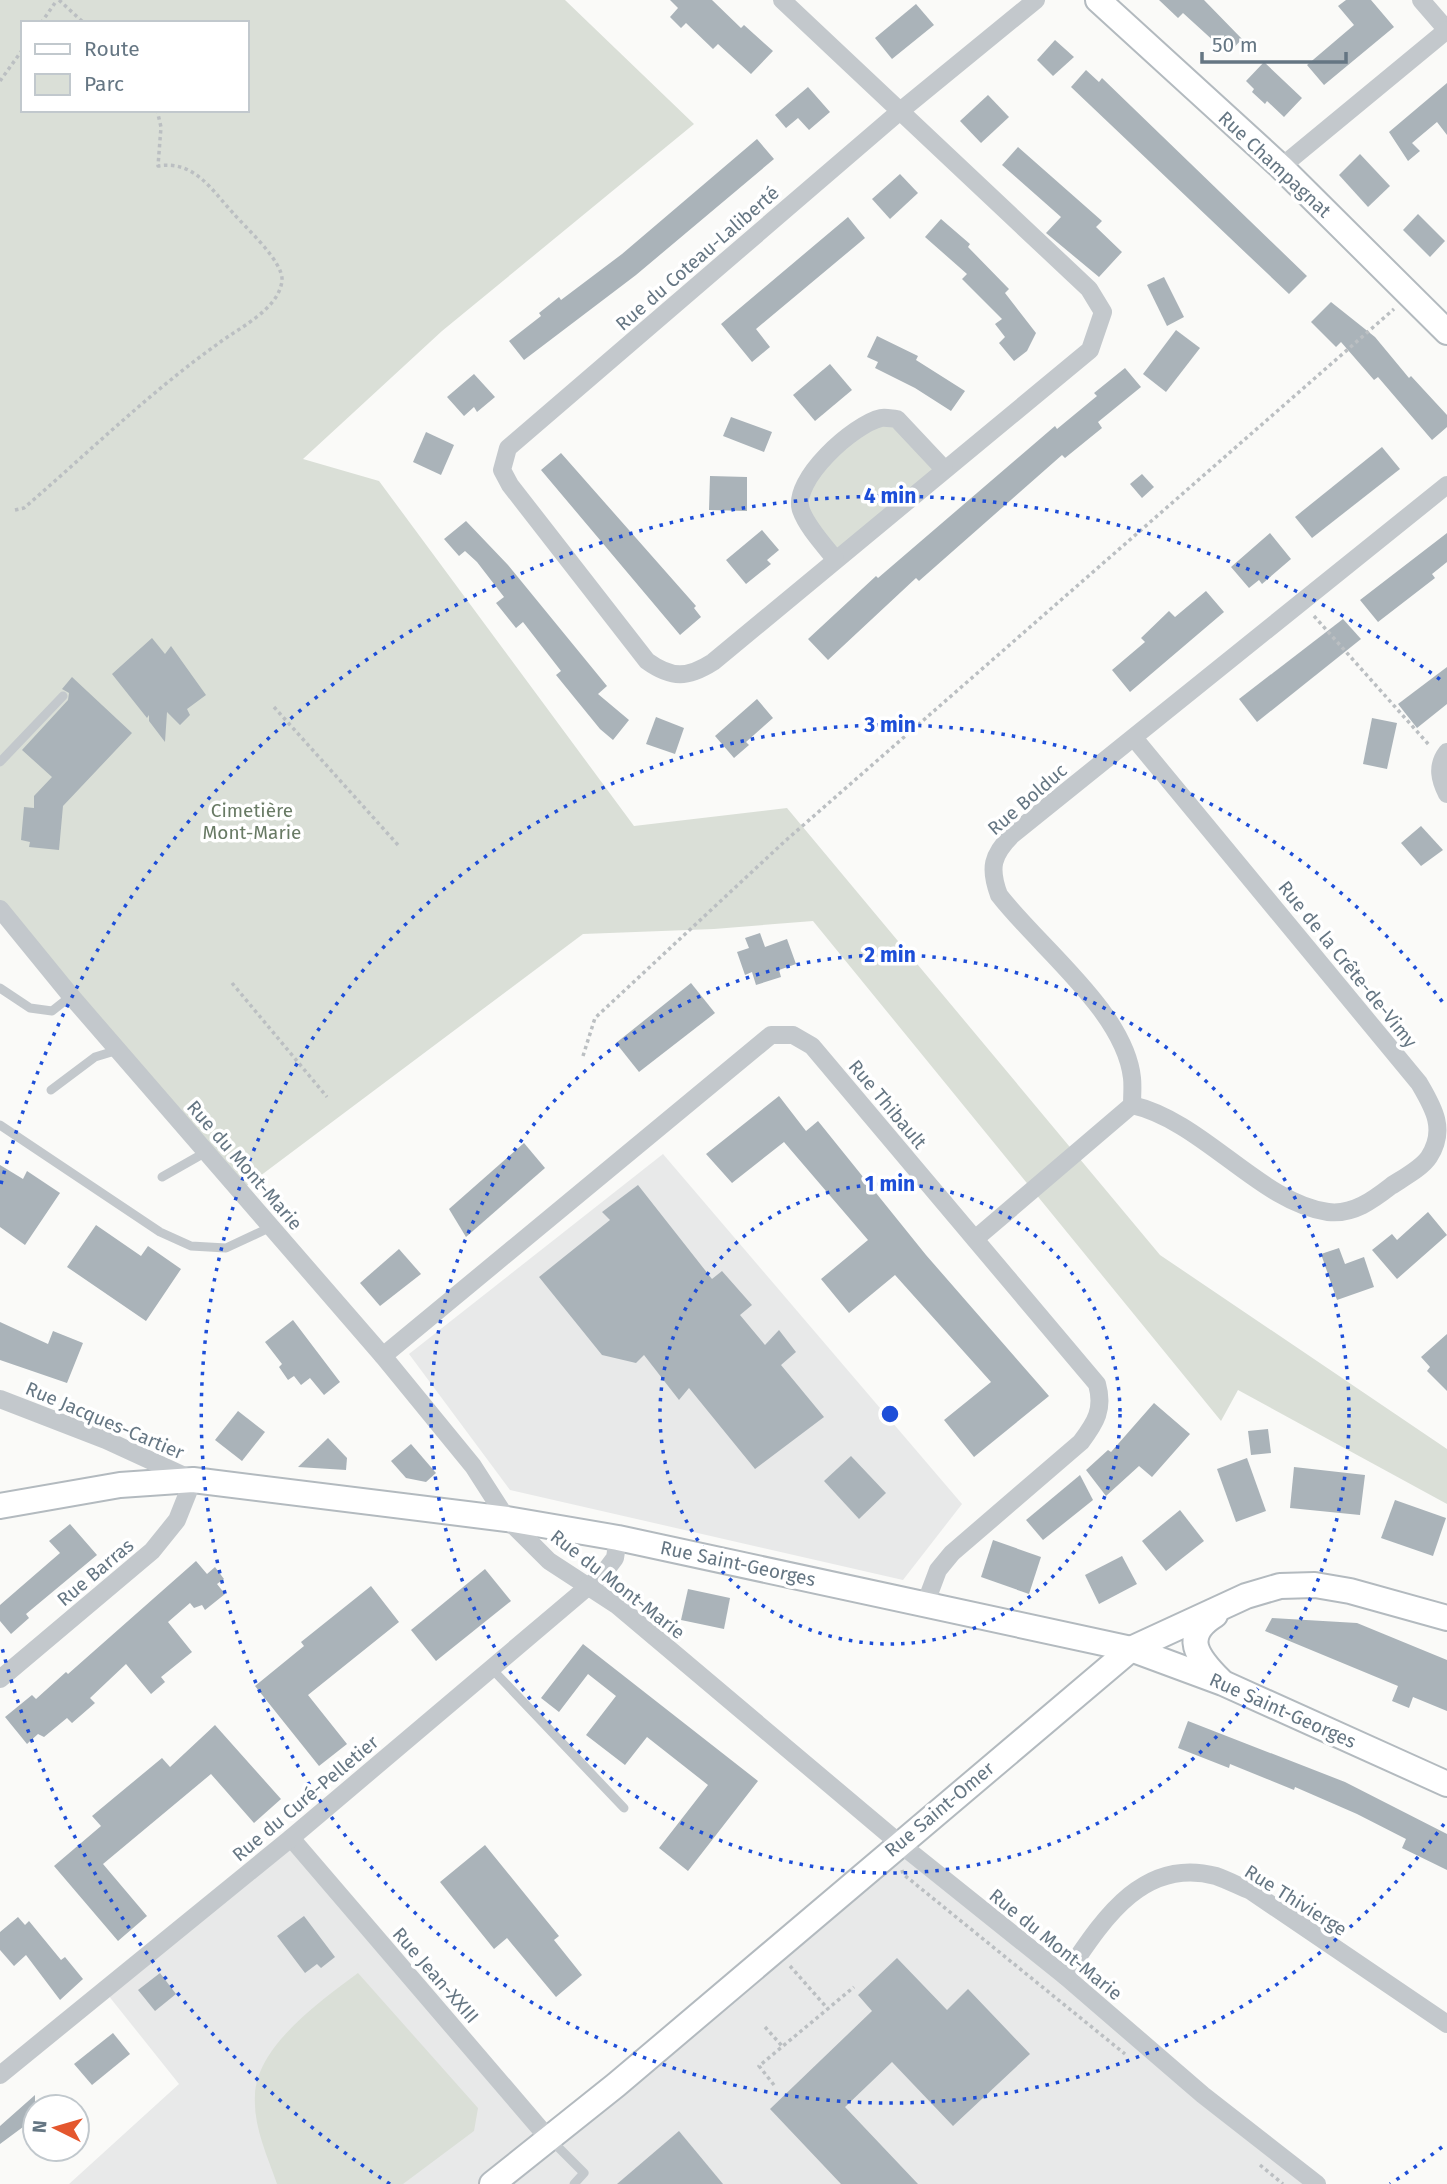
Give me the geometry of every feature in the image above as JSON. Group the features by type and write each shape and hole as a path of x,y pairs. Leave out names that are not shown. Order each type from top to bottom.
{"street":[{"path":"782,0 898,112 1035,0"},
{"name":"Rue Champagnat","path":"1098,0 1280,167 1447,332"},
{"path":"1280,167 1447,30 1421,0"},
{"name":"Rue du Coteau-Laliberté","path":"898,112 1089,289 1103,312 1090,350 944,469 713,662 695,674 680,676 661,671 647,661 510,485 502,470 508,448 898,112"},
{"path":"835,559 801,510 800,491 811,472 856,432 880,418 897,419 944,469"},
{"name":"Rue Bolduc","path":"1132,1105 1132,1077 1122,1044 1108,1017 999,895 992,877 992,859 1012,835 1447,485"},
{"name":"Rue de la Crête-de-Vimy","path":"1132,1105 1153,1110 1175,1121 1264,1183 1303,1205 1329,1212 1367,1204 1428,1159 1436,1141 1439,1121 1419,1083 1134,738"},
{"path":"1444,756 1440,776 1447,794"},
{"name":"Rue du Mont-Marie","path":"0,909 71,996 383,1356 473,1466 507,1519 549,1561 618,1606 899,1843 1065,1976 1203,2095 1317,2184"},
{"name":"Rue Thibault","path":"383,1356 771,1035 793,1035 812,1046 1097,1384 1102,1404 1096,1422 1081,1442 937,1570 926,1602"},
{"path":"975,1239 1132,1105"},
{"name":"Rue Jacques-Cartier","path":"0,1399 106,1440 193,1479"},
{"name":"Rue Saint-Georges","path":"0,1506 120,1485 193,1479 507,1519 618,1538 926,1602 1131,1649 1223,1683 1447,1784"},
{"name":"Rue Barras","path":"0,1679 152,1551 177,1520 193,1479"},
{"name":"Rue du Curé-Pelletier","path":"0,2075 291,1838 603,1574 615,1558 618,1538"},
{"name":"Rue Saint-Omer","path":"492,2184 1131,1649 1246,1596 1280,1586 1315,1585 1350,1591 1447,1618"},
{"path":"1223,1683 1199,1656 1194,1643 1199,1627 1206,1620 1246,1596"},
{"name":"Rue Jean-XXIII","path":"291,1838 549,2139"},
{"name":"Rue Thivierge","path":"1065,1976 1086,1946 1143,1884 1164,1874 1216,1876 1251,1891 1447,2024"}],"lane":[{"path":"0,762 62,696"},
{"path":"0,988 30,1008 52,1011 71,996"},
{"path":"51,1090 95,1057 118,1050"},
{"path":"0,1125 160,1232 191,1246 226,1248 271,1227"},
{"path":"162,1177 206,1152"},
{"path":"491,1668 624,1808"},
{"path":"549,2139 584,2174 574,2184"}],"path":[{"path":"42,21 58,0 82,21"},
{"path":"0,82 21,52"},
{"path":"15,510 24,508 195,360 271,305 280,290 282,278 271,256 199,174 173,164 158,166 161,127 157,112"},
{"path":"583,1056 595,1018 784,842 1410,294"},
{"path":"1301,601 1444,756"},
{"path":"274,707 398,845"},
{"path":"232,984 327,1097"},
{"path":"899,1843 903,1874 1134,2062"},
{"path":"775,1948 828,2009"},
{"path":"774,2085 759,2066 854,1986"},
{"path":"765,2027 782,2046"},
{"path":"1255,2161 1283,2184"}],"shaded area":[{"path":"663,1154 962,1504 903,1580 510,1490 409,1354"},
{"path":"291,1838 546,2135 899,1843 1321,2184 69,2184 179,2084 104,1990"}],"green space":[{"name":"Cimetière Mont-Marie","path":"0,0 565,0 694,124 442,331 303,459 379,481 634,826 787,808 1160,1255 1447,1449 1447,1504 1238,1390 1221,1421 813,921 714,929 583,934 240,1191 0,909"},
{"path":"897,419 944,469 835,559 808,521 811,472 856,432"},
{"path":"358,1973 478,2108 474,2131 403,2184 277,2184 256,2118 255,2095 259,2077 267,2059 294,2025"}],"building":[{"path":"670,0 712,0 741,28 744,25 773,51 751,74 718,44 713,49 686,23 681,28 670,17 678,8"},
{"path":"1159,0 1204,0 1242,39 1228,54 1183,13 1178,18"},
{"path":"1346,0 1371,0 1394,27 1324,85 1307,65 1354,25 1338,6"},
{"path":"916,4 934,25 892,59 875,38"},
{"path":"1055,40 1074,57 1053,76 1037,60"},
{"path":"1264,62 1302,98 1284,117 1267,101 1265,104 1252,92 1254,89 1246,81"},
{"path":"1086,70 1099,82 1102,78 1307,276 1289,294 1071,87"},
{"path":"1447,83 1447,135 1437,122 1412,143 1420,151 1408,161 1389,132"},
{"path":"808,87 830,112 809,130 798,118 786,128 775,115"},
{"path":"988,95 1009,117 981,143 960,121"},
{"path":"757,139 774,159 636,275 524,360 509,341 541,316 539,313 559,297 561,300 622,254"},
{"path":"1018,147 1102,221 1096,227 1122,252 1099,277 1046,233 1061,217 1002,165"},
{"path":"1360,154 1390,186 1368,207 1339,175"},
{"path":"900,174 918,193 890,219 872,199"},
{"path":"1418,214 1445,241 1430,257 1403,230"},
{"path":"848,217 865,238 756,329 770,347 752,362 721,324"},
{"path":"941,219 970,244 968,247 1009,289 1005,293 1036,333 1027,351 1014,361 999,343 1005,337 995,324 1002,319 962,279 967,274 925,237"},
{"path":"1164,277 1184,317 1167,326 1147,285"},
{"path":"1331,302 1375,337 1409,378 1411,376 1447,415 1447,427 1432,440 1378,377 1374,380 1341,342 1336,347 1311,322"},
{"path":"1176,330 1200,348 1166,392 1143,374"},
{"path":"877,336 918,356 916,360 965,391 951,411 915,388 875,368 878,362 867,357"},
{"path":"830,364 852,390 815,421 793,395"},
{"path":"1125,368 1141,387 1098,422 1102,428 1065,458 1062,455 919,581 916,578 828,660 808,639 876,576 878,578 1055,426 1057,429 1097,396 1094,393"},
{"path":"474,374 495,397 477,412 474,407 464,416 447,397"},
{"path":"731,417 772,432 764,452 723,436"},
{"path":"426,432 454,445 441,475 413,462"},
{"path":"1382,447 1400,469 1312,538 1295,517"},
{"path":"561,453 696,606 694,608 701,617 680,635 541,470"},
{"path":"1142,474 1154,487 1142,498 1130,484"},
{"path":"710,476 747,477 747,511 709,510"},
{"path":"466,521 508,565 607,686 598,694 629,720 613,740 600,729 556,675 561,671 523,622 516,628 496,603 504,597 477,562 465,551 459,556 444,539"},
{"path":"762,530 779,550 767,560 771,564 746,584 726,560"},
{"path":"1270,533 1291,559 1262,584 1259,580 1249,588 1231,567"},
{"path":"1447,533 1447,562 1432,574 1435,578 1378,622 1360,600"},
{"path":"1206,591 1224,612 1130,692 1112,670 1145,642 1141,638 1169,611 1175,617"},
{"path":"1343,619 1361,639 1257,722 1239,699"},
{"path":"152,638 165,654 171,646 206,695 187,709 190,715 180,725 167,712 165,742 149,721 149,715 147,718 112,674"},
{"path":"1447,667 1447,704 1417,728 1398,704"},
{"path":"72,677 132,733 63,806 59,850 29,847 30,842 21,840 24,807 34,808 34,796 52,777 22,750 68,700 69,693 62,689"},
{"path":"757,699 773,718 746,742 749,745 734,758 715,736"},
{"path":"656,717 684,728 675,754 646,744"},
{"path":"1372,718 1397,723 1387,769 1363,764"},
{"path":"1421,826 1443,850 1421,866 1401,843"},
{"path":"760,933 765,947 787,939 796,964 779,970 781,977 756,985 752,972 745,975 737,952 749,948 745,938"},
{"path":"691,983 715,1013 639,1072 616,1043"},
{"path":"779,1096 806,1131 818,1121 926,1255 1049,1396 974,1457 944,1420 991,1382 895,1275 849,1313 821,1279 868,1240 784,1142 732,1183 706,1154"},
{"path":"524,1143 545,1168 466,1237 449,1209"},
{"path":"0,1165 23,1179 27,1171 60,1193 25,1245 0,1227"},
{"path":"638,1185 712,1279 722,1271 752,1305 740,1315 765,1345 779,1330 796,1352 781,1365 824,1417 755,1469 689,1388 679,1400 644,1355 636,1363 602,1355 539,1277 610,1220 602,1212"},
{"path":"1428,1212 1447,1235 1397,1279 1372,1250 1392,1234 1397,1240"},
{"path":"96,1225 141,1256 148,1246 181,1269 146,1321 67,1267"},
{"path":"1339,1248 1345,1264 1364,1257 1374,1287 1337,1300 1321,1254"},
{"path":"399,1249 421,1274 380,1306 360,1283"},
{"path":"293,1320 340,1382 324,1395 310,1378 301,1385 294,1376 288,1380 279,1367 282,1364 265,1342"},
{"path":"0,1322 48,1344 53,1331 83,1343 67,1383 0,1360"},
{"path":"1447,1334 1447,1391 1427,1371 1430,1367 1421,1357"},
{"path":"1154,1403 1190,1434 1152,1477 1139,1466 1106,1496 1086,1470 1108,1450 1111,1452"},
{"path":"238,1411 265,1432 242,1461 215,1440"},
{"path":"1268,1429 1271,1453 1251,1455 1248,1431"},
{"path":"328,1438 347,1458 346,1470 298,1467"},
{"path":"411,1444 436,1473 426,1482 406,1478 391,1461"},
{"path":"851,1456 886,1493 859,1519 824,1481"},
{"path":"1247,1458 1266,1511 1236,1522 1217,1469"},
{"path":"1294,1467 1365,1475 1360,1515 1290,1508"},
{"path":"1080,1475 1093,1500 1043,1540 1026,1520"},
{"path":"1395,1500 1446,1518 1433,1556 1381,1538"},
{"path":"1180,1510 1204,1541 1166,1571 1142,1541"},
{"path":"70,1524 97,1555 26,1614 29,1618 11,1634 0,1621 0,1605 60,1553 49,1541"},
{"path":"993,1540 1041,1557 1029,1594 981,1577"},
{"path":"1122,1556 1137,1584 1099,1604 1085,1575"},
{"path":"196,1561 207,1574 215,1567 224,1579 217,1584 225,1594 205,1610 202,1605 194,1608 190,1603 168,1622 192,1652 161,1677 165,1682 151,1694 126,1664 90,1698 95,1703 72,1723 67,1718 44,1737 38,1734 27,1744 5,1717 32,1695 36,1699 66,1672 68,1674"},
{"path":"485,1569 511,1601 436,1661 411,1630"},
{"path":"371,1586 399,1622 308,1695 347,1744 319,1766 255,1686 304,1646 301,1642"},
{"path":"688,1589 730,1598 724,1629 681,1620"},
{"path":"1272,1618 1357,1623 1447,1660 1447,1711 1413,1697 1409,1708 1392,1701 1398,1686 1265,1631"},
{"path":"583,1644 758,1781 688,1871 659,1848 708,1785 647,1737 625,1765 586,1735 616,1696 588,1674 559,1712 541,1698"},
{"path":"1188,1721 1345,1782 1447,1834 1447,1870 1402,1848 1406,1839 1357,1814 1295,1787 1294,1790 1230,1764 1229,1768 1178,1748"},
{"path":"215,1725 281,1799 254,1823 211,1774 103,1864 147,1916 118,1941 54,1866 101,1826 92,1816 162,1758 170,1767"},
{"path":"485,1845 559,1936 554,1940 582,1975 556,1997 507,1938 494,1949 440,1882"},
{"path":"304,1916 335,1957 321,1968 317,1964 305,1973 277,1936"},
{"path":"18,1917 25,1925 29,1921 61,1960 65,1957 83,1979 60,2000 26,1955 14,1966 0,1950 0,1932"},
{"path":"897,1958 947,2010 968,1989 1030,2054 953,2126 892,2062 845,2107 918,2184 841,2184 770,2109 872,2011 858,1995"},
{"path":"160,1973 176,1994 155,2011 138,1990"},
{"path":"113,2033 130,2054 92,2085 74,2064"},
{"path":"21,2107 21,2128 0,2144 0,2126"},
{"path":"679,2131 723,2184 617,2184"}]}
